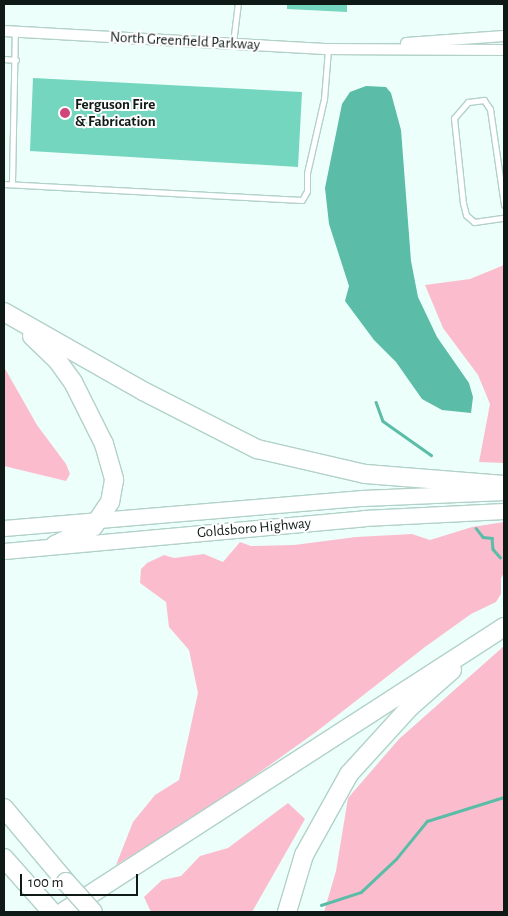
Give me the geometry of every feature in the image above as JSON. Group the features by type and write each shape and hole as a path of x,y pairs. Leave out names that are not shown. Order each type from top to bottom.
{"highway":[{"path":"4,314 143,391 257,449 365,474 504,485"},
{"path":"4,314 35,338 57,360 73,382 96,425 114,480 110,502 100,519 84,534 55,546"},
{"path":"63,912 503,628"},
{"path":"287,912 304,855 349,774 410,707 503,628"},
{"path":"4,808 93,912"},
{"path":"4,858 52,912"}],"main road":[{"path":"4,528 363,498 504,492"},
{"name":"Goldsboro Highway","path":"4,550 364,518 504,510"}],"street":[{"name":"North Greenfield Parkway","path":"4,31 328,49 504,50"},
{"name":"North Greenfield Parkway","path":"366,49 437,39 504,36"}],"lane":[{"path":"233,43 238,4"},
{"path":"12,182 16,60 15,32"},
{"path":"4,184 12,182 302,200 307,191 308,173 324,99 328,49"},
{"path":"4,59 16,60"},
{"path":"504,204 490,109 484,100 468,102 454,118 464,209 474,222 504,218"}],"shaded area":[{"path":"366,86 386,87 391,93 401,130 411,261 418,297 437,337 469,383 473,397 471,413 442,410 422,399 396,362 374,340 345,301 349,286 329,224 325,188 342,104 350,92"},
{"path":"504,265 504,463 479,462 490,404 478,375 443,328 425,285 470,279"},
{"path":"4,367 37,425 66,464 70,474 66,481 4,466"},
{"path":"504,522 504,573 501,578 501,594 496,602 471,614 425,647 316,732 204,812 116,865 133,822 155,795 179,780 198,693 189,650 169,627 166,602 140,583 141,569 147,563 164,555 174,558 204,554 223,562 240,542 251,546 294,545 356,537 412,534 430,540 472,527"},
{"path":"504,646 504,912 324,912 336,871 348,798 399,739"},
{"path":"288,803 305,819 252,912 152,912 150,910 144,897 162,880 181,876 200,856 228,848"}],"building":[{"path":"287,4 347,4 347,12 287,9"},
{"path":"33,78 302,92 298,167 30,151"}],"waterway":[{"path":"376,402 383,421 431,455"},
{"path":"476,528 483,537 492,538 493,549 500,557"},
{"path":"321,905 361,892 396,859 427,821 504,797"}],"place":[{"name":"Ferguson Fire & Fabrication","path":"65,113"}]}
